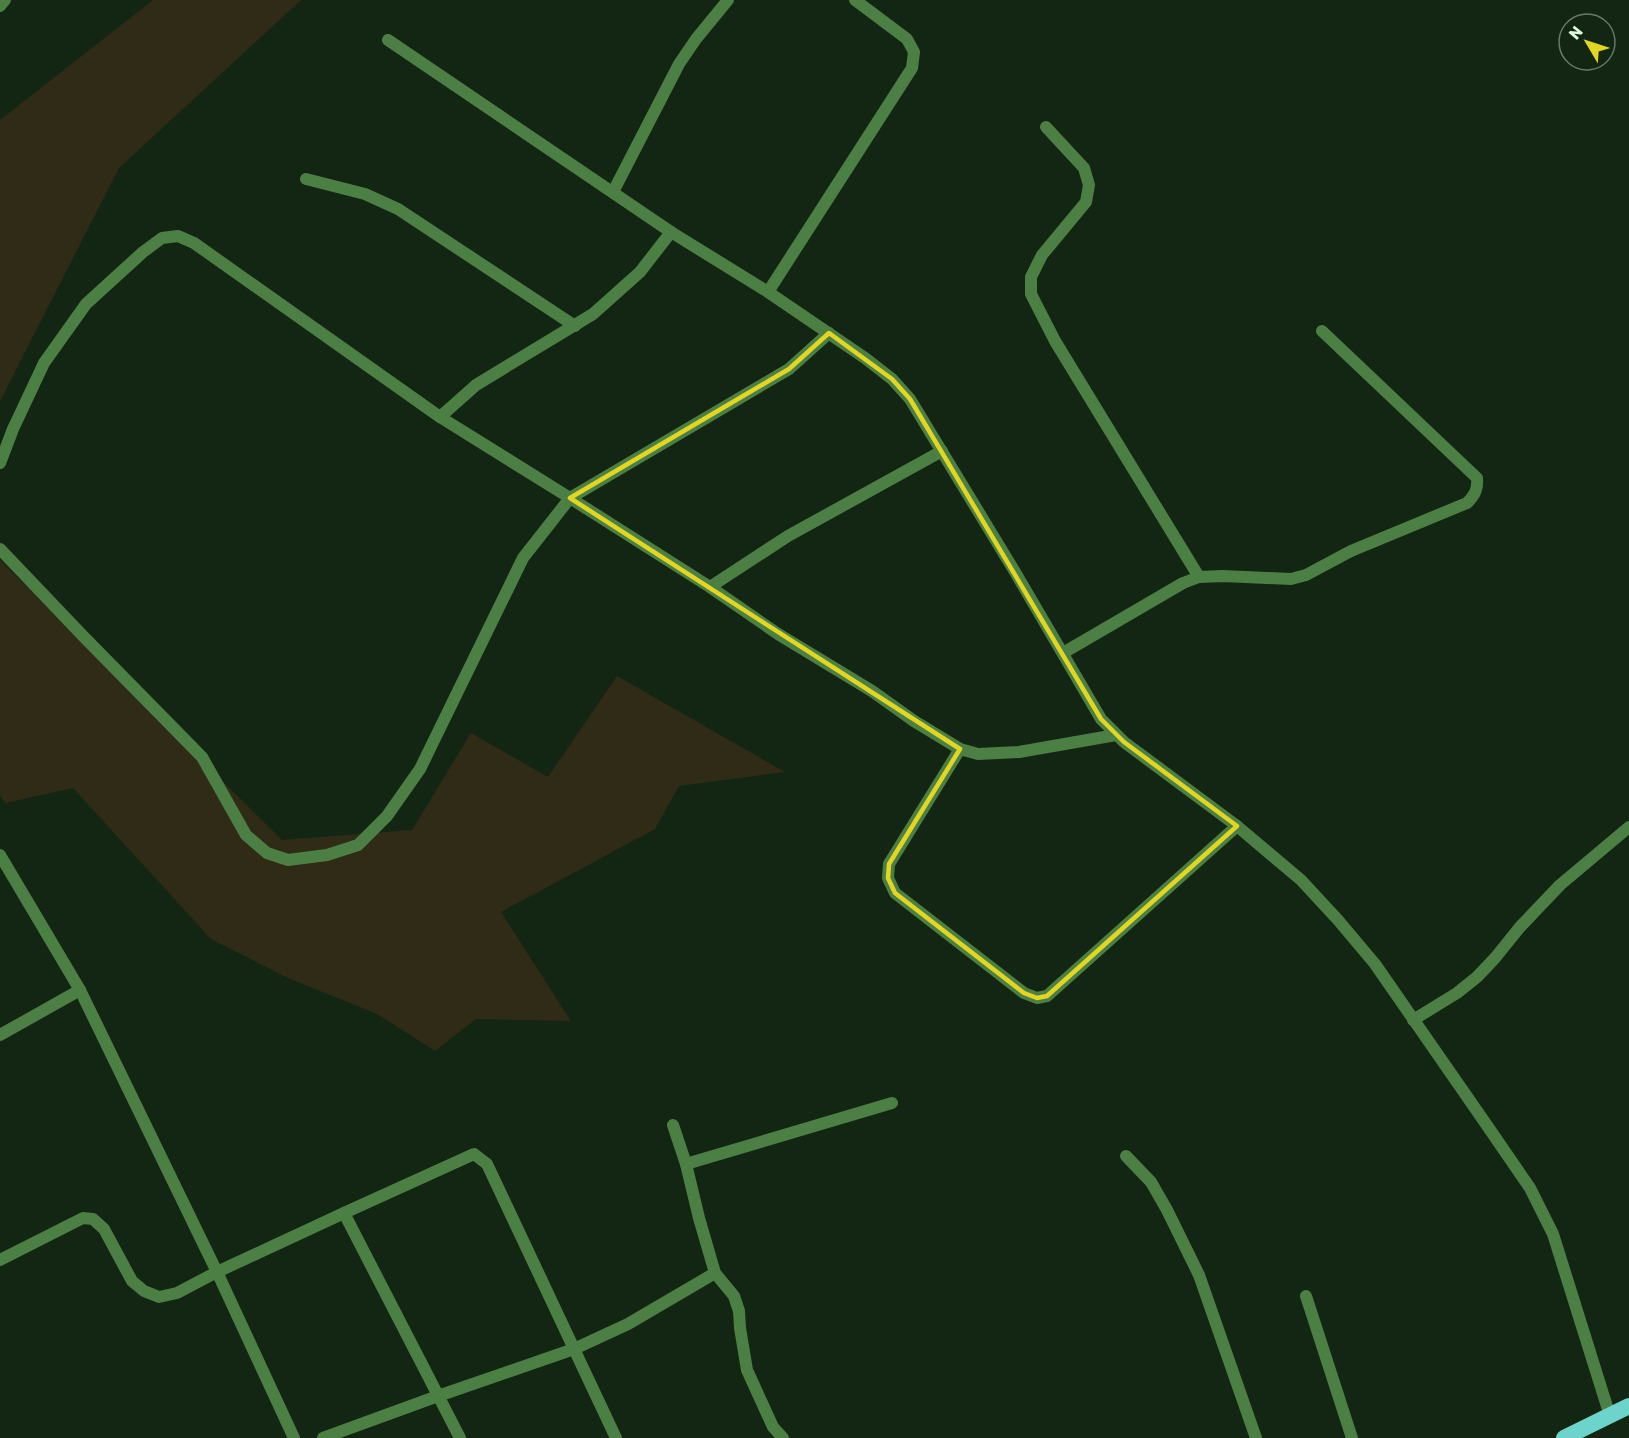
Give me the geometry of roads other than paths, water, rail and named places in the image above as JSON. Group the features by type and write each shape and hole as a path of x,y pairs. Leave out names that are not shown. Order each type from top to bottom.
{"highway":[{"path":"1564,1438 1629,1406"}],"street":[{"path":"0,6 5,0"},
{"path":"613,192 679,64 728,0"},
{"path":"768,292 912,68 914,52 907,39 855,0"},
{"path":"388,40 671,232 829,333 892,379 910,399 1101,719 1116,735 1237,826 1301,880 1338,920 1375,964 1517,1170 1553,1234 1610,1416"},
{"path":"1046,127 1084,168 1089,185 1086,202 1042,255 1031,277 1031,294 1055,340 1198,577"},
{"path":"306,179 364,194 398,209 575,326"},
{"path":"440,417 476,385 594,314 640,272 671,232"},
{"path":"0,464 13,429 44,363 86,304 143,252 162,238 178,236 194,243 440,417 710,587 778,634 960,750 978,754 1019,752 1116,735"},
{"path":"1063,653 1183,583 1198,577 1292,579 1306,575 1351,551 1467,503 1474,495 1478,486 1477,478 1322,331"},
{"path":"0,549 202,757 246,835 267,853 288,860 327,855 358,845 387,816 420,769 523,558 570,498 789,369 829,333"},
{"path":"710,587 788,536 942,451"},
{"path":"960,750 889,864 888,878 895,893 1024,993 1037,998 1047,996 1237,826"},
{"path":"1413,1020 1477,977 1560,885 1629,827"},
{"path":"0,855 80,990 218,1272 294,1438"},
{"path":"0,1035 80,990"},
{"path":"686,1164 892,1102"},
{"path":"672,1125 686,1164 715,1273 734,1296 740,1311 740,1328 747,1370 773,1427 783,1438"},
{"path":"0,1260 82,1218 93,1219 104,1229 132,1281 144,1291 159,1297 177,1293 474,1154 487,1164 616,1438"},
{"path":"1126,1156 1151,1182 1199,1275 1256,1438"},
{"path":"344,1213 460,1438"},
{"path":"323,1438 574,1349 628,1324 715,1273"},
{"path":"1306,1296 1352,1438"}]}
